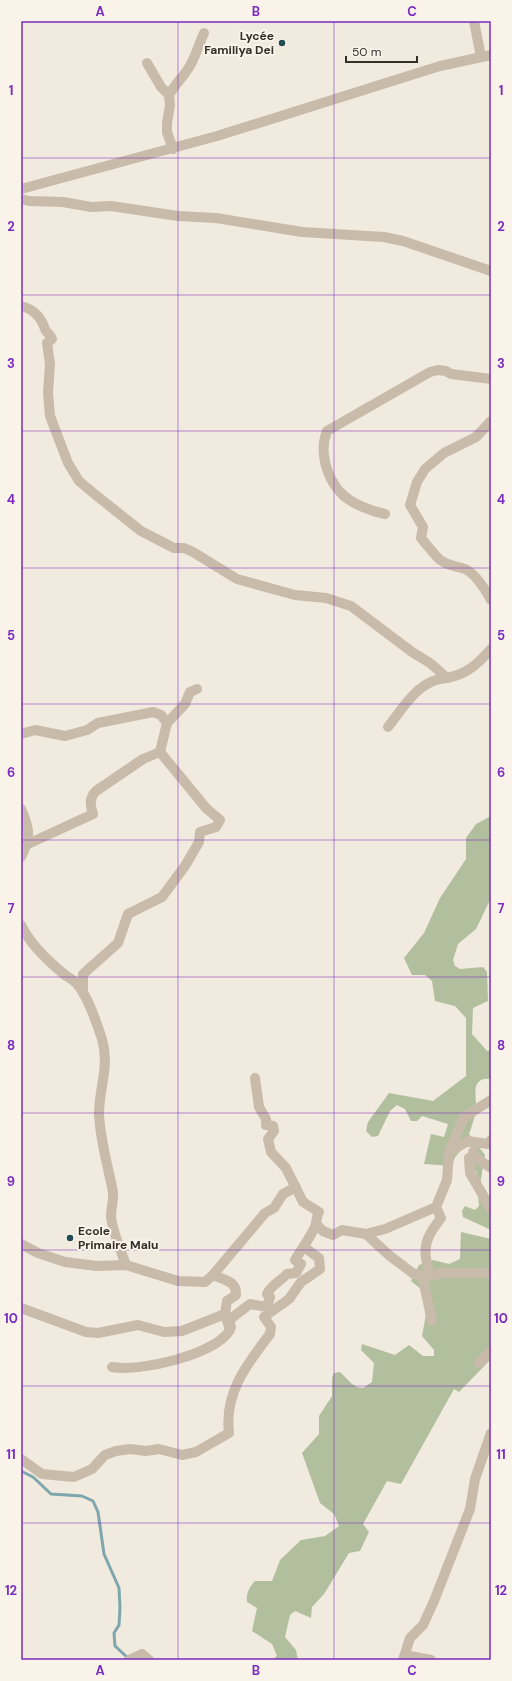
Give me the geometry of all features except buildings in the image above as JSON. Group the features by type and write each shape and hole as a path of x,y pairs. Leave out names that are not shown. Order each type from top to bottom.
{"street":[{"path":"21,189 173,149 440,66 486,56 474,21"},
{"path":"173,149 167,132 170,105 169,95 177,81 186,72 193,61 204,33"},
{"path":"147,62 161,87 169,95"},
{"path":"21,199 29,201 63,202 91,207 111,206 178,216 216,218 302,232 384,237 403,241 491,271"},
{"path":"21,306 29,308 37,315 44,323 45,330 52,339 47,343 50,364 48,393 50,416 68,463 79,481 141,531 174,548 184,548 193,552 237,579 295,595 326,598 352,606 412,652 430,663 447,678"},
{"path":"385,514 360,506 339,491 329,475 323,454 324,438 327,431 430,372 446,371 451,374 491,379"},
{"path":"491,421 476,437 444,454 425,469 417,482 410,505 423,528 421,538 426,544 439,559 452,566 466,569 472,574 491,600"},
{"path":"388,727 418,690 438,678 447,678 460,675 481,660 491,649"},
{"path":"160,752 167,723 185,704 190,692 197,689"},
{"path":"21,734 35,730 65,736 87,730 98,724 153,712 160,715 167,723"},
{"path":"28,844 83,820 93,814 90,806 91,796 96,791 143,760 160,752"},
{"path":"84,995 83,974 118,942 128,914 162,897 185,866 198,842 200,832 216,827 220,820 206,808 160,752"},
{"path":"21,809 29,830 28,844 21,857"},
{"path":"21,925 34,944 65,975 77,983 84,995 102,1040 106,1059 106,1073 100,1093 99,1114 107,1168 113,1193 111,1216 126,1265"},
{"path":"226,1336 227,1342 233,1336 229,1320 250,1304 267,1307 270,1297 267,1294 271,1286 283,1279 286,1274 296,1273 301,1264 295,1260 304,1247 316,1224 315,1220 319,1212 303,1202 286,1168 272,1152 268,1139 274,1131 272,1126 266,1125 266,1119 259,1107 255,1078"},
{"path":"316,1224 323,1231 333,1235 342,1230 366,1234 385,1229 436,1207 447,1180 449,1152 464,1116 491,1100"},
{"path":"449,1152 468,1141 488,1144 491,1140"},
{"path":"468,1141 475,1157 491,1168"},
{"path":"475,1157 469,1158 470,1174 491,1209"},
{"path":"21,1244 38,1253 65,1262 97,1266 126,1265 178,1281 205,1282 213,1275 265,1213 274,1208 283,1194 296,1187"},
{"path":"432,1321 425,1276 425,1245 430,1233 441,1218 436,1207"},
{"path":"366,1234 390,1256 414,1274 425,1276 441,1273 491,1273"},
{"path":"21,1459 42,1474 74,1477 92,1469 105,1455 116,1451 130,1449 146,1451 158,1449 182,1455 196,1452 229,1433 227,1421 230,1411 229,1405 238,1380 270,1334 271,1327 264,1317 289,1299 301,1282 320,1269 319,1258 304,1247"},
{"path":"112,1367 126,1370 183,1358 206,1349 226,1336 230,1330 225,1314 227,1301 236,1295 236,1288 232,1282 213,1275"},
{"path":"21,1308 86,1332 98,1333 138,1324 164,1332 182,1331 225,1314"},
{"path":"479,1363 491,1351"},
{"path":"431,1660 404,1657 410,1638 427,1618 470,1509 475,1479 491,1433"},
{"path":"129,1660 142,1654 149,1660"}],"green space":[{"path":"491,816 490,900 476,929 458,944 453,960 455,966 460,969 483,967 487,972 488,1001 473,1008 472,1034 487,1051 491,1050 491,1079 484,1079 477,1084 475,1094 476,1112 469,1134 485,1155 480,1185 491,1205 491,1230 463,1217 462,1211 465,1206 475,1210 479,1206 477,1174 472,1166 474,1148 465,1146 455,1157 452,1166 424,1164 431,1134 444,1137 448,1124 422,1116 417,1121 411,1121 405,1109 397,1105 390,1111 378,1136 372,1137 366,1131 368,1122 389,1093 433,1101 466,1076 466,1018 455,1006 435,1001 432,981 425,975 412,975 404,958 424,933 440,898 466,859 466,838 476,824"},
{"path":"461,1232 491,1239 491,1359 459,1392 454,1389 401,1484 387,1481 363,1524 369,1532 360,1551 349,1553 324,1594 312,1607 311,1618 295,1611 290,1615 285,1637 296,1650 298,1660 272,1660 277,1656 272,1644 252,1631 257,1608 247,1602 248,1593 255,1581 272,1581 280,1560 301,1540 325,1536 339,1526 334,1514 320,1503 302,1453 319,1434 319,1416 332,1396 332,1378 334,1373 340,1372 357,1387 363,1388 372,1382 374,1363 361,1350 362,1344 395,1355 409,1345 423,1356 434,1356 434,1350 422,1336 426,1314 421,1289 411,1281 419,1265 433,1260 449,1264 460,1259"}],"waterway":[{"path":"21,1471 33,1477 51,1494 82,1496 93,1501 98,1512 104,1554 119,1588 119,1625 114,1633 115,1646 129,1659"}],"place":[{"name":"Lycée Familiya Dei","path":"282,43"},
{"name":"Ecole Primaire Malu","path":"70,1238"}]}
